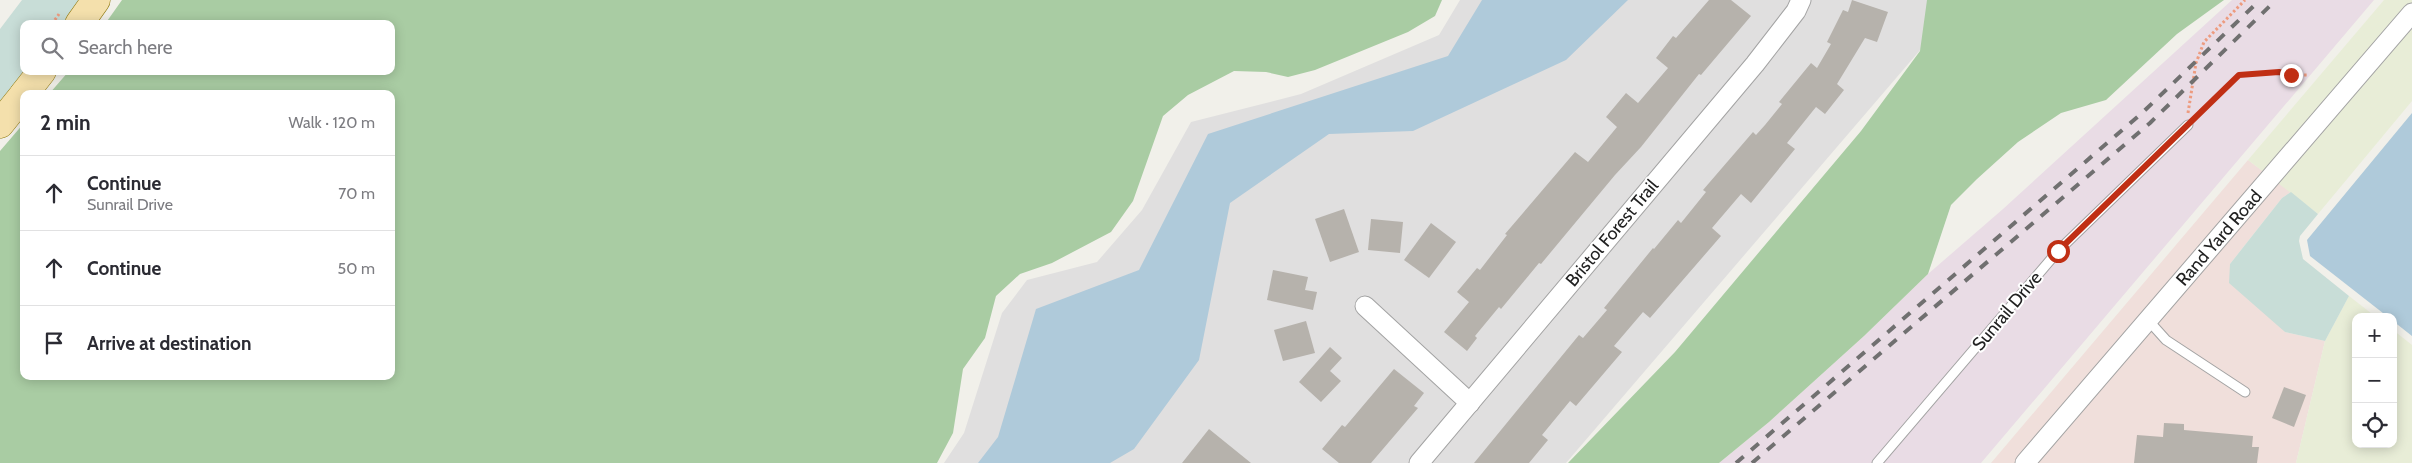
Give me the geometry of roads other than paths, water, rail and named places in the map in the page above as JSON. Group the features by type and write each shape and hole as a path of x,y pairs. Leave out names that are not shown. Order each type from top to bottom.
{"main road":[{"path":"82,20 96,0"},
{"path":"27,90 39,75"},
{"path":"0,124 20,99"}],"street":[{"name":"Bristol Forest Trail","path":"1418,463 1755,64 1796,11 1801,0"},
{"name":"Rand Yard Road","path":"2025,463 2412,13"},
{"path":"1364,306 1470,403"}],"lane":[{"name":"Sunrail Drive","path":"1877,463 2058,251 2188,125"},
{"path":"2148,320 2166,340 2245,392"}],"railway":[{"path":"1736,463 2142,113 2260,0"},
{"path":"1752,463 2150,123 2276,0"}]}
